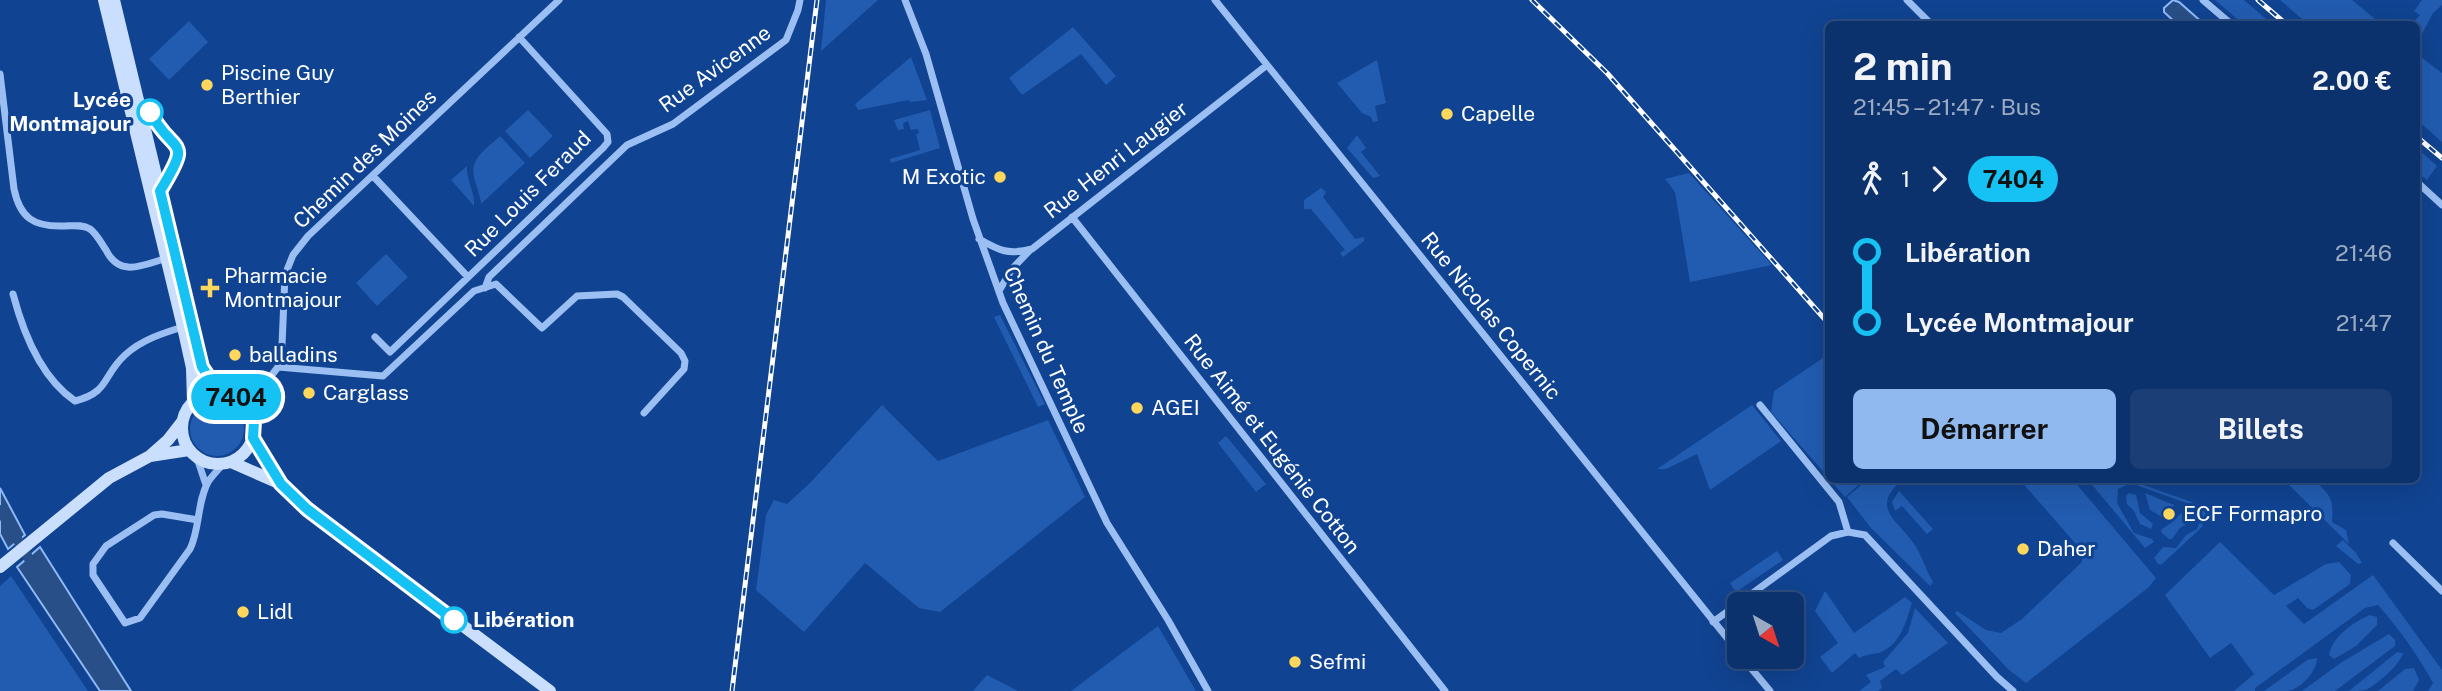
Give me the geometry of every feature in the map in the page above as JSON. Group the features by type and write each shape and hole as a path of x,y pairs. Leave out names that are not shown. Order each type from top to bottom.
{"main road":[{"path":"104,0 167,258 171,261 178,282"},
{"path":"114,0 172,242 178,282 202,367 225,393 246,404 254,421 253,438 249,448 241,457 227,463"},
{"path":"126,89 129,84 124,64 128,57"},
{"path":"126,89 131,91 136,111 142,116"},
{"path":"146,172 149,164 145,149 149,144"},
{"path":"167,258 168,247 172,242"},
{"path":"188,323 193,402"},
{"path":"2,565 109,478 150,456 168,440 193,402 201,396 225,393"},
{"path":"182,422 184,442 193,454 205,462 227,463 256,471 281,484"},
{"path":"253,438 281,484 307,509 550,691"},
{"path":"150,456 193,454"}],"street":[{"name":"Chemin des Moines","path":"278,367 282,345 285,275 293,255 308,236 559,0"},
{"name":"Rue Avicenne","path":"278,367 383,376 474,291 485,288 489,277 627,145 673,124 786,40 799,10 800,0"},
{"name":"Chemin du Temple","path":"905,0 926,54 979,239 999,291 1053,412 1107,523 1168,620 1208,691"},
{"name":"Rue Nicolas Copernic","path":"1215,0 1727,639"},
{"path":"1907,0 1928,21"},
{"path":"2203,0 2228,21"},
{"name":"Rue Louis Feraud","path":"375,337 390,352 608,142 607,134 519,37"},
{"name":"Rue Henri Laugier","path":"999,291 1013,269 1031,249 1267,65"},
{"path":"0,74 8,154 17,203 26,217 48,226 91,229 103,244 111,261 122,267 138,266 167,258"},
{"path":"0,157 8,154"},
{"path":"373,176 468,277"},
{"path":"2420,185 2442,205"},
{"name":"Rue Aimé et Eugénie Cotton","path":"1072,217 1445,691"},
{"path":"979,239 996,249 1013,253 1031,249"},
{"path":"485,288 496,284 542,328 577,296 617,294 623,297 685,361 684,369 644,413"},
{"path":"13,294 21,324 38,357 58,389 75,401 90,397 104,386 123,356 136,345 188,323"},
{"path":"251,412 278,367"},
{"path":"225,393 248,392 268,380"},
{"path":"1760,405 1839,502 1848,532"},
{"path":"193,454 206,485"},
{"path":"198,520 154,515 101,552 93,564 93,575 125,623 140,618 190,549 198,520 206,485 227,463"},
{"path":"1713,622 1831,536 1848,532 1865,535 1987,667 2013,691"},
{"path":"2393,543 2442,591"},
{"name":"Rue Nicolas Copernic","path":"1752,669 1770,691"}],"shaded area":[{"path":"826,0 878,0 821,51"},
{"path":"2173,0 2179,2 2201,21 2174,21 2164,12 2164,8"},
{"path":"2215,0 2244,0 2268,21 2240,21"},
{"path":"2280,0 2352,0 2377,21 2304,21"},
{"path":"2422,0 2442,0 2442,5 2433,13 2420,37 2420,21 2415,21 2420,15 2414,11"},
{"path":"189,21 208,42 169,80 149,59"},
{"path":"1073,27 1116,76 1106,85 1081,54 1022,95 1009,78"},
{"path":"2420,56 2442,73 2442,142 2420,123"},
{"path":"911,57 927,100 909,100 858,110 855,104"},
{"path":"1377,60 1386,103 1375,106 1378,121 1373,122 1337,83"},
{"path":"528,110 553,136 530,158 505,131"},
{"path":"930,110 940,148 891,163 890,159 920,150 916,134 919,133 918,129 911,130 908,121 903,123 904,129 898,130 894,120"},
{"path":"1357,135 1366,148 1361,152 1380,176 1373,178 1347,148"},
{"path":"500,136 525,163 481,204 474,177 474,164"},
{"path":"2420,151 2437,166 2427,180 2420,174"},
{"path":"467,166 473,195 474,206 451,180"},
{"path":"1689,173 1772,265 1690,282 1675,192 1665,179"},
{"path":"1321,188 1326,192 1323,197 1355,239 1364,237 1364,241 1343,257 1340,253 1345,250 1311,209 1304,209 1304,200"},
{"path":"386,254 408,277 377,306 356,283"},
{"path":"1000,315 1045,404 1038,407 994,317"},
{"path":"1825,357 1825,473 1771,412 1774,391"},
{"path":"222,402 232,406 240,414 244,429 240,444 232,452 212,456 202,452 194,444 190,424 194,414 202,406"},
{"path":"882,405 938,461 1048,420 1085,497 940,612 919,608 865,563 804,632 756,590 766,515 774,500 787,504 810,483"},
{"path":"1752,405 1781,441 1710,490 1697,454 1666,469 1657,469"},
{"path":"1226,436 1266,484 1256,492 1218,443"},
{"path":"1833,483 1861,483 1845,497"},
{"path":"1863,483 1899,483 1892,490 1887,507 1890,515 1918,551 1933,582 1930,586 1871,528 1847,497"},
{"path":"2023,483 2076,483 2156,578 2149,587 2026,683 2009,670 1955,613 1957,611 1986,630 2001,633 2022,619 2082,562 2082,551"},
{"path":"2091,483 2131,483 2118,489 2117,503 2134,533 2154,542 2145,548"},
{"path":"2131,483 2209,508 2202,527 2161,565 2158,564 2154,558 2163,547 2176,548 2186,535 2197,529 2201,518 2197,507"},
{"path":"2287,483 2316,483 2324,490 2332,503 2332,522 2346,530 2349,544"},
{"path":"0,488 25,535 8,549 0,534"},
{"path":"1899,491 1933,529 1927,534 1902,506 1895,511 1892,502"},
{"path":"2129,493 2136,495 2140,513 2153,524 2151,529 2140,524 2127,504 2126,496"},
{"path":"2145,493 2174,505 2162,517 2150,510"},
{"path":"2183,511 2190,513 2191,521 2169,539 2161,532 2162,529"},
{"path":"2343,540 2362,563 2358,564 2336,546"},
{"path":"2220,542 2274,595 2326,564 2339,562 2351,575 2350,584 2313,610 2307,608 2298,598 2286,606 2304,624 2373,575 2442,670 2442,691 2428,691 2433,683 2408,642 2378,605 2365,608 2255,688 2255,691 2234,691 2254,674 2231,643 2210,658 2165,595"},
{"path":"40,547 131,691 100,691 17,567"},
{"path":"1777,551 1783,560 1736,592 1730,583"},
{"path":"11,576 88,691 0,691 0,586"},
{"path":"1825,591 1854,633 1905,597 1912,603 1902,631 1888,648 1859,658 1855,653 1832,673 1820,657 1838,643 1815,611"},
{"path":"1915,608 1948,643 1902,675 1896,669 1880,681 1882,688 1878,691 1859,691 1871,682 1866,675 1885,667 1883,662 1908,633"},
{"path":"2370,615 2377,617 2377,625 2356,646 2334,659 2329,655 2334,642 2344,631"},
{"path":"1158,626 1196,691 1071,691"},
{"path":"2389,634 2395,640 2395,646 2335,691 2302,691 2342,662"},
{"path":"2397,652 2403,653 2401,658 2382,679 2366,690 2349,691"},
{"path":"2317,658 2311,674 2298,687 2288,691 2264,691 2307,660"},
{"path":"2414,668 2419,680 2413,691 2378,691 2405,669"},
{"path":"987,675 1018,691 973,691"}],"waterway":[{"path":"0,510 35,569"}],"railway":[{"path":"732,691 817,0"},
{"path":"1532,0 1607,73 1825,319"},
{"path":"2258,0 2282,21"},
{"path":"2420,140 2442,158"}],"bus line":[{"name":"7404","path":"150,112 180,153 178,163 160,191 202,367 219,392 239,398 246,404 254,421 253,438 281,484 307,509 454,620"}],"place":[{"name":"Piscine Guy Berthier","path":"207,85"},
{"name":"Lycée Montmajour","path":"150,112"},
{"name":"Capelle","path":"1447,114"},
{"name":"M Exotic","path":"1000,177"},
{"name":"Pharmacie Montmajour","path":"210,288"},
{"name":"balladins","path":"235,355"},
{"name":"Carglass","path":"309,393"},
{"name":"AGEI","path":"1137,408"},
{"name":"ECF Formapro","path":"2169,514"},
{"name":"Daher","path":"2023,549"},
{"name":"Lidl","path":"243,612"},
{"name":"Libération","path":"454,620"},
{"name":"Sefmi","path":"1295,662"}]}
